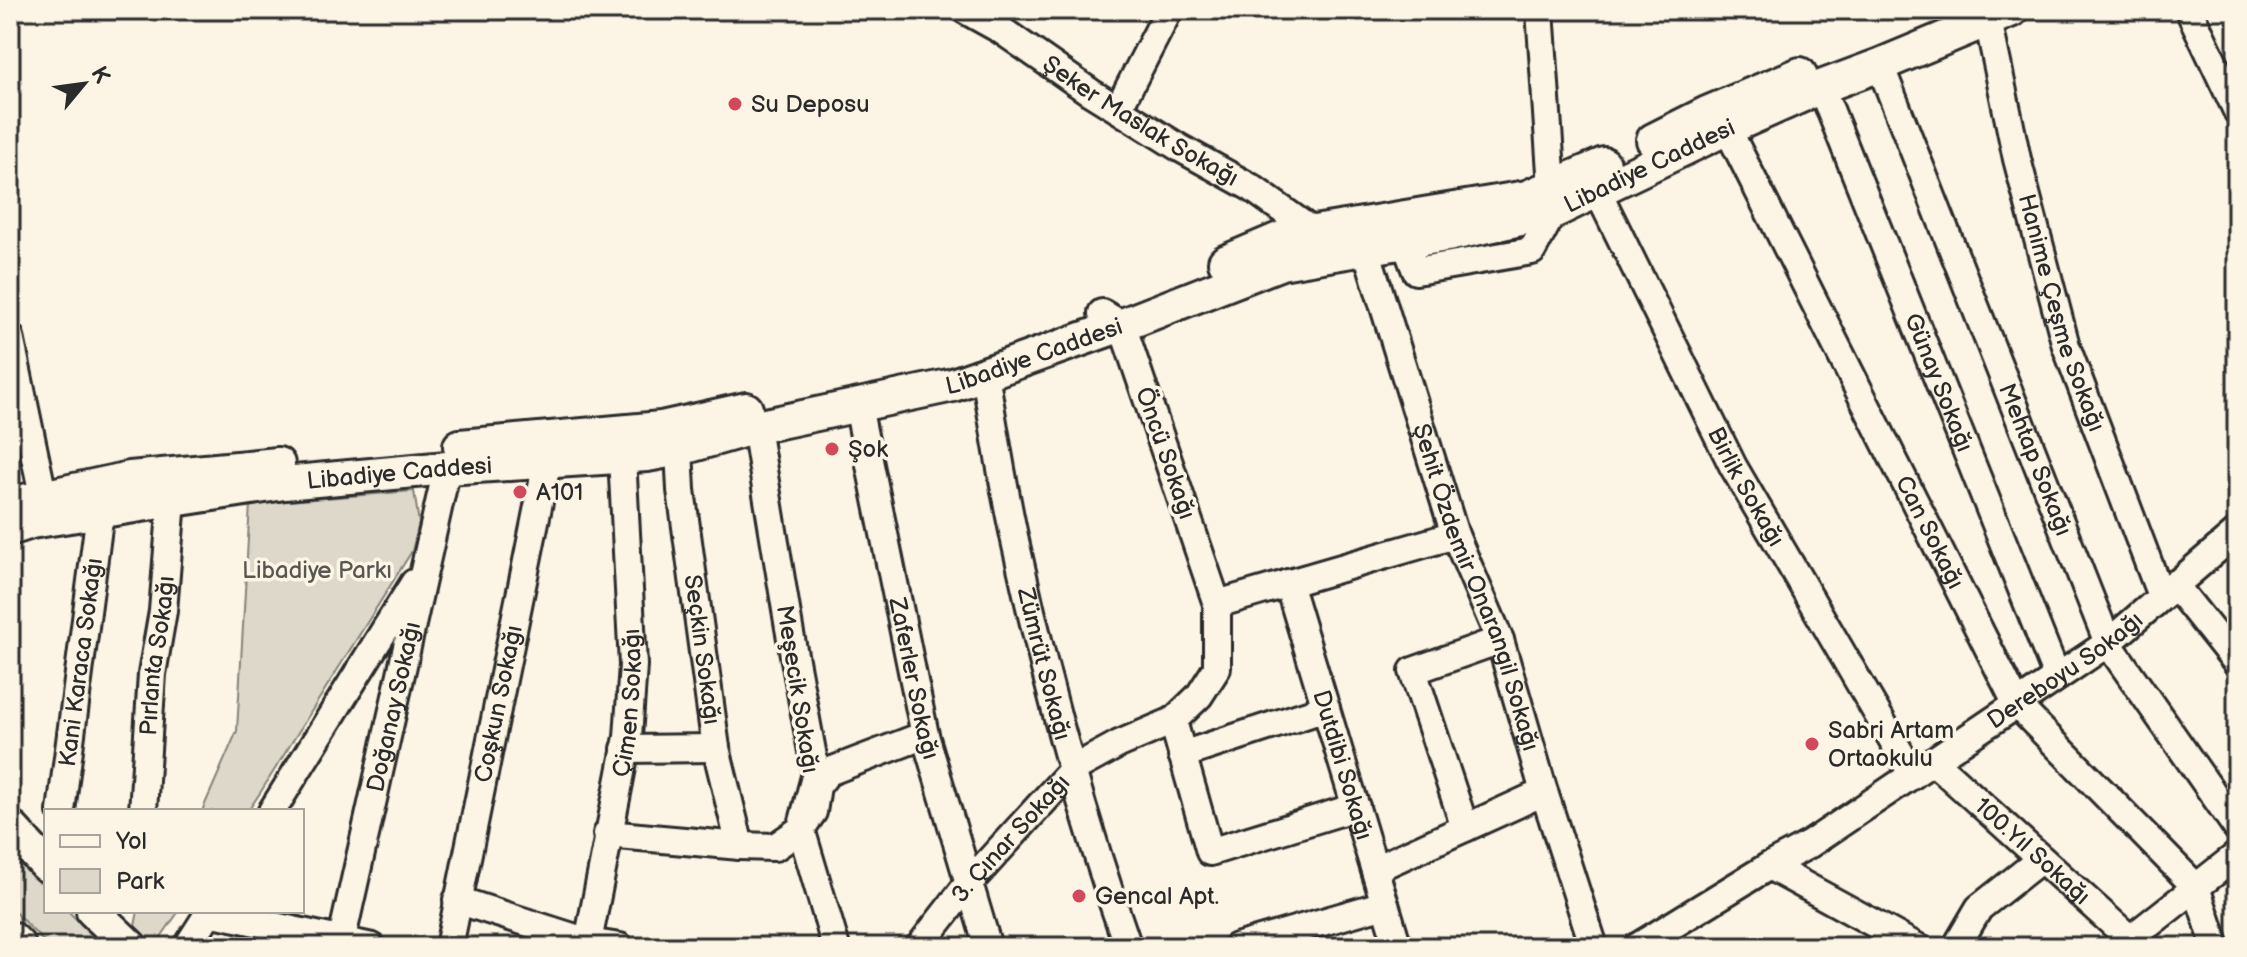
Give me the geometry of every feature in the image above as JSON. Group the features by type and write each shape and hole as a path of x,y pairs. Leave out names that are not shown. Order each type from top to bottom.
{"highway":[{"path":"10,941 16,947"}],"main road":[{"name":"Libadiye Caddesi","path":"10,504 130,478 661,428 939,367 1112,319 1367,237 1527,197 1552,199 1707,113 1955,10"},
{"name":"Libadiye Caddesi","path":"10,529 31,522 284,483 447,468 622,457 679,449 756,427 953,385 1112,319 1284,237 1315,233 1405,242 1552,199 1597,190 1821,87 2000,15"},
{"path":"10,826 42,852"}],"street":[{"name":"Şeker Maslak Sokağı","path":"965,10 1001,30 1118,109 1252,188 1315,233"},
{"path":"1118,109 1169,10"},
{"path":"1540,10 1552,199"},
{"path":"2189,10 2237,111"},
{"name":"Hanime Çeşme Sokağı","path":"2000,15 2017,159 2066,346 2168,590 2237,663"},
{"name":"Mehtap Sokağı","path":"1880,65 2108,643 2237,828"},
{"name":"Günay Sokağı","path":"1821,87 2057,677"},
{"name":"Can Sokağı","path":"1728,130 2017,705 2196,887"},
{"name":"Birlik Sokağı","path":"1597,190 1733,466 1923,768"},
{"name":"Şehit Özdemir Onarangil Sokağı","path":"1367,237 1455,535 1500,640 1544,792 1594,947"},
{"name":"Öncü Sokağı","path":"1073,769 1119,744 1173,721 1199,696 1217,668 1217,604 1112,319"},
{"path":"10,337 14,370 43,495"},
{"name":"Zümrüt Sokağı","path":"985,374 1017,552 1073,769 1128,947"},
{"name":"Zaferler Sokağı","path":"858,406 925,735 988,947"},
{"name":"Meşecik Sokağı","path":"756,427 816,773 801,829"},
{"name":"Seçkin Sokağı","path":"679,449 681,490 716,748 740,846"},
{"name":"Çimen Sokağı","path":"587,944 625,749 633,665 622,457"},
{"name":"Coşkun Sokağı","path":"449,947 547,462"},
{"name":"Doğanay Sokağı","path":"341,944 447,468"},
{"name":"Pırlanta Sokağı","path":"143,809 152,674 163,611 172,500"},
{"name":"Kani Karaca Sokağı","path":"61,809 100,512"},
{"name":"Dereboyu Sokağı","path":"1642,946 1769,866 1810,844 2108,643 2237,532"},
{"path":"1217,604 1455,535"},
{"path":"273,809 425,566"},
{"name":"Dutdibi Sokağı","path":"1288,583 1398,947"},
{"path":"1465,828 1413,671 1500,640"},
{"path":"1182,755 1326,708"},
{"path":"1173,721 1210,852 1356,807"},
{"path":"607,834 775,847 801,829 813,812 817,786 828,772 925,735"},
{"path":"625,749 716,748"},
{"name":"100.Yıl Sokağı","path":"1923,768 2041,859 2125,943"},
{"name":"3. Çınar Sokağı","path":"919,947 968,884 1073,769"},
{"path":"1375,869 1544,792"},
{"path":"801,829 836,947"},
{"path":"2125,943 2237,855"},
{"path":"1956,947 1979,908 2041,859"},
{"path":"1769,866 1917,947"},
{"path":"2196,887 2216,947"},
{"path":"457,900 587,944 620,947"},
{"path":"1236,947 1385,904"},
{"path":"187,947 209,913"},
{"path":"218,913 341,944 372,947"}],"green space":[{"name":"Libadiye Parkı","path":"414,491 419,523 412,551 249,809 203,809 237,731 250,504"},
{"path":"10,851 44,886 44,913 70,913 104,947 49,947 10,907"},
{"path":"138,913 178,913 154,947 135,926"}],"place":[{"name":"Su Deposu","path":"735,104"},
{"name":"Şok","path":"832,449"},
{"name":"A101","path":"520,492"},
{"name":"Sabri Artam Ortaokulu","path":"1812,744"},
{"name":"Gencal Apt.","path":"1079,896"}]}
